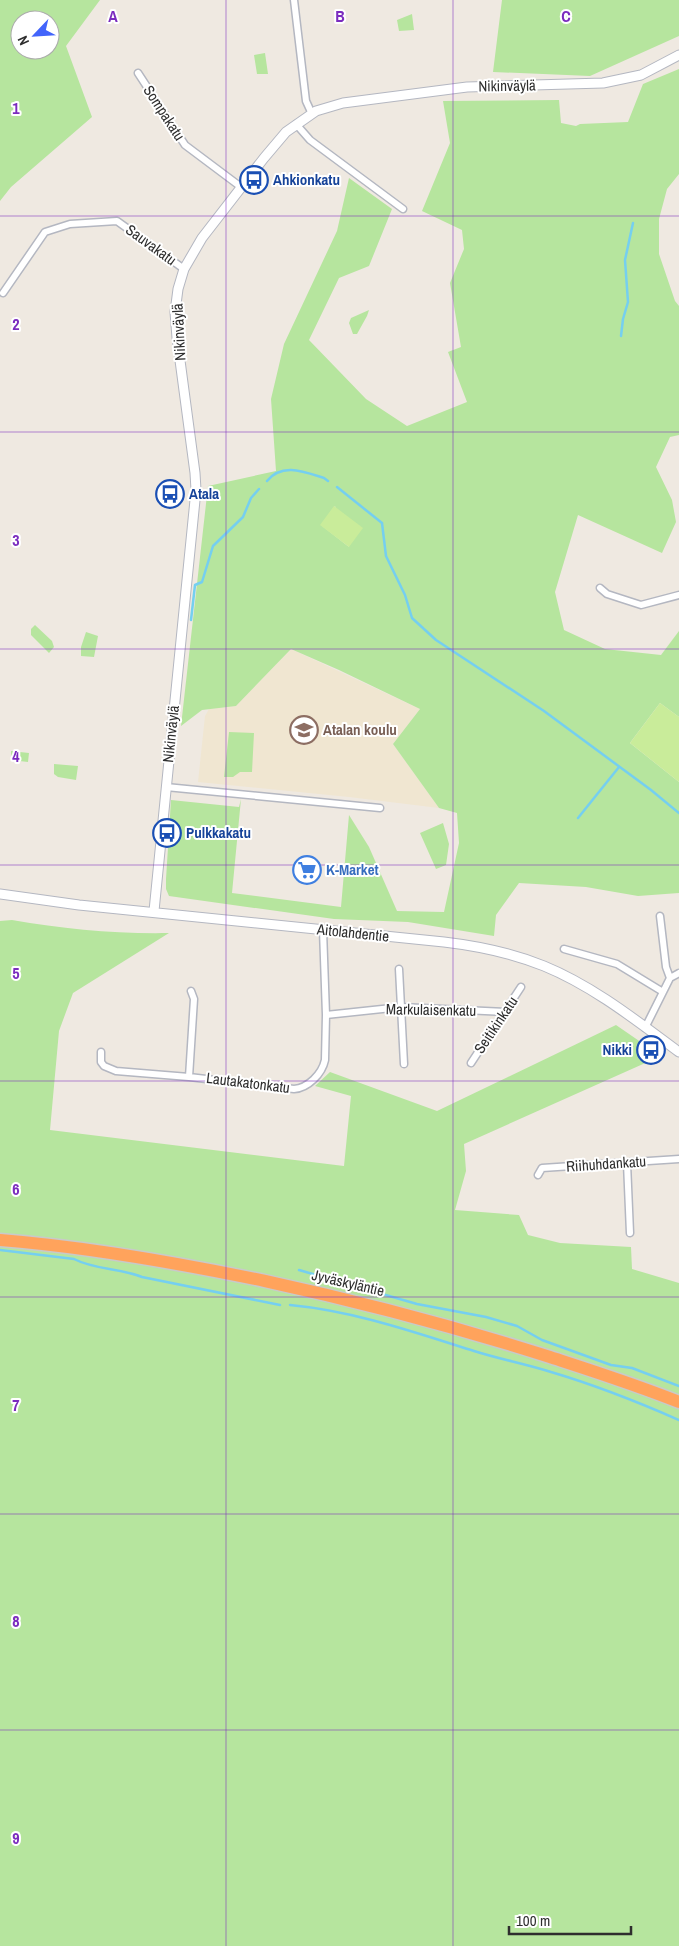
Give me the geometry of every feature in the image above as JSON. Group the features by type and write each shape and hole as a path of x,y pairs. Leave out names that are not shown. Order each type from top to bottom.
{"highway":[{"name":"Jyväskyläntie","path":"0,1240 98,1252 203,1268 358,1301 466,1330 584,1368 679,1402"}],"street":[{"path":"294,0 306,101 312,114"},
{"name":"Nikinväylä","path":"154,911 196,490 176,321 177,296 184,269 202,238 275,144 296,124 312,114 343,103 467,87 591,84 617,81 649,71 679,56"},
{"name":"Sompakatu","path":"138,73 185,145 241,187"},
{"path":"296,124 310,140 403,209"},
{"name":"Sauvakatu","path":"3,293 45,232 55,228 83,223 117,221 184,269"},
{"path":"600,588 607,594 641,605 679,595"},
{"path":"166,787 380,808"},
{"name":"Aitolahdentie","path":"0,894 79,905 154,911 444,942 515,956 567,976 592,991 679,1052"},
{"path":"660,916 666,966 670,978"},
{"name":"Lautakatonkatu","path":"101,1052 101,1062 109,1069 300,1089 306,1086 323,1067 326,1015 323,930"},
{"path":"564,949 617,964 663,992"},
{"path":"399,970 404,1064"},
{"path":"645,1028 670,978 679,973"},
{"name":"Seitikinkatu","path":"471,1063 521,987"},
{"path":"189,1077 194,999 191,991"},
{"name":"Markulaisenkatu","path":"326,1015 401,1006 506,1012"},
{"name":"Riihuhdankatu","path":"538,1175 542,1168 679,1159"},
{"path":"626,1163 630,1233"}],"shaded area":[{"name":"Atalan koulu","path":"291,649 420,709 393,744 439,808 198,782 205,716 209,709 236,706"}],"green space":[{"path":"0,0 100,0 66,46 92,117 11,187 0,201"},
{"path":"502,0 679,0 679,36 590,76 493,72"},
{"path":"412,14 414,30 399,31 397,20"},
{"path":"265,53 268,74 257,74 254,55"},
{"path":"679,69 679,174 667,189 659,219 659,254 675,301 679,306 679,435 670,437 656,467 672,500 676,522 662,553 578,515 555,592 564,630 605,649 661,655 679,631 679,717 660,703 630,743 679,782 679,893 638,896 586,887 519,883 496,915 494,936 408,922 334,919 169,896 166,889 166,879 171,800 239,807 241,799 232,893 341,907 349,815 369,847 397,911 444,912 459,843 457,813 439,808 393,744 420,709 291,649 236,706 202,710 181,726 208,486 276,471 271,399 284,344 337,231 349,178 392,209 369,266 339,278 309,340 366,399 407,426 467,402 448,352 461,347 450,283 464,249 462,230 422,211 450,143 443,101 559,100 561,123 576,126 580,124 628,122 643,84","holes":["335,506 349,547 321,525"]},
{"path":"369,310 357,334 353,334 349,323 351,318"},
{"path":"334,506 363,528 349,547 320,525"},
{"path":"35,625 52,641 54,647 49,653 31,635 31,629"},
{"path":"86,632 98,636 94,657 81,656 81,647"},
{"path":"660,703 679,717 679,782 630,743"},
{"path":"229,732 254,733 252,772 240,772 233,777 224,777"},
{"path":"11,751 29,753 28,762 11,760"},
{"path":"54,764 78,766 76,780 58,777 54,774"},
{"path":"443,823 449,844 446,865 436,869 420,833"},
{"path":"12,920 90,930 129,933 169,933 73,993 59,1031 50,1130 344,1166 351,1096 315,1086 330,1072 437,1111 616,1025 661,1056 464,1144 466,1171 455,1210 519,1215 528,1235 560,1243 631,1247 632,1269 679,1283 679,1946 0,1946 0,921"}],"waterway":[{"path":"621,336 628,302 625,260 633,223"},
{"path":"267,481 273,475 287,470 302,471 328,481"},
{"path":"337,487 382,523 386,556 405,595 412,618 436,640 544,711 679,813"},
{"path":"191,620 195,585 202,582 213,546 243,517 251,498 259,489"},
{"path":"578,818 619,767"},
{"path":"0,1250 74,1259 82,1263 142,1277 280,1305"},
{"path":"299,1270 417,1304 486,1317 517,1326 542,1340 611,1365 632,1368 679,1386"},
{"path":"290,1305 361,1317 483,1354 542,1369 600,1388 679,1420"}],"place":[{"name":"Ahkionkatu","path":"254,180"},
{"name":"Atala","path":"170,494"},
{"name":"Atalan koulu","path":"304,730"},
{"name":"Pulkkakatu","path":"167,833"},
{"name":"K-Market","path":"307,870"},
{"name":"Nikki","path":"651,1050"}]}
